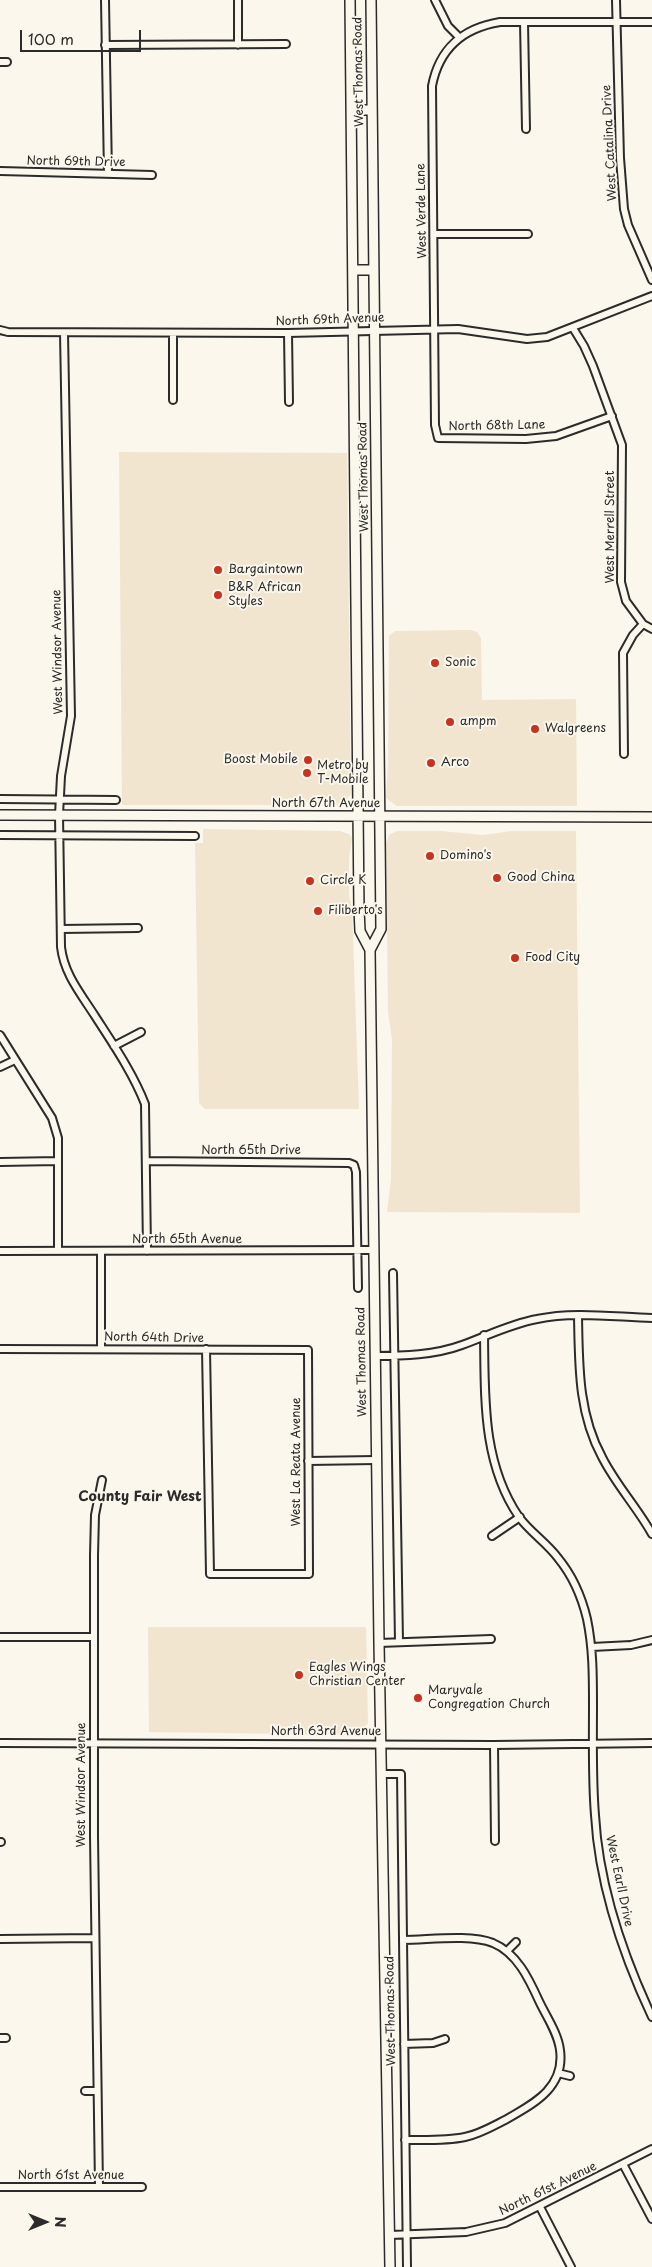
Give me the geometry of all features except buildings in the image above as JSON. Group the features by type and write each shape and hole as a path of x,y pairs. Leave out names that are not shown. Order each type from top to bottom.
{"main road":[{"name":"West Thomas Road","path":"350,0 360,931 370,950 376,1460 390,2267"},
{"name":"West Thomas Road","path":"370,0 379,632 379,816 382,929 370,950"},
{"path":"351,110 372,110"},
{"path":"353,270 374,270"},
{"name":"North 67th Avenue","path":"0,815 652,817"}],"street":[{"path":"105,0 108,174"},
{"path":"238,0 238,45"},
{"path":"435,0 448,26 460,38"},
{"name":"West Catalina Drive","path":"616,0 620,158 624,209 628,225 652,280"},
{"path":"524,22 526,129"},
{"name":"West Verde Lane","path":"438,438 435,425 432,86 442,56 460,38 487,24 524,22 652,22"},
{"path":"105,45 286,44"},
{"name":"North 69th Drive","path":"0,171 152,175"},
{"path":"434,234 528,234"},
{"name":"North 69th Avenue","path":"0,330 8,332 64,333 288,333 458,328 527,339 547,338 652,296"},
{"name":"West Merrell Street","path":"573,328 584,346 622,445 621,582 626,601 643,624"},
{"name":"West Windsor Avenue","path":"64,333 71,716 62,776 59,815 62,958 69,974 138,1086 145,1104 147,1251"},
{"path":"174,333 174,400"},
{"path":"288,333 289,402"},
{"name":"North 68th Lane","path":"438,438 454,440 526,439 556,436 612,416"},
{"path":"624,754 624,653 633,636 643,624 652,629"},
{"path":"0,799 116,800"},
{"path":"0,835 195,836"},
{"path":"61,929 138,928"},
{"path":"114,1046 141,1032"},
{"path":"0,1035 52,1118 58,1138 58,1251"},
{"path":"0,1068 15,1060"},
{"path":"0,1162 58,1161"},
{"name":"North 65th Drive","path":"147,1161 349,1163 354,1165"},
{"name":"West Thomas Road","path":"354,1165 356,1172 358,1288"},
{"name":"North 65th Avenue","path":"0,1251 373,1250"},
{"path":"101,1251 101,1348"},
{"path":"393,1273 399,1642"},
{"path":"375,1356 394,1356 445,1350 513,1324 540,1318 578,1316 652,1318"},
{"path":"578,1316 580,1378 589,1426 602,1458 652,1534"},
{"path":"484,1335 487,1433 496,1468 520,1518 558,1558 569,1575 586,1617 592,1647 593,1744"},
{"name":"North 64th Drive","path":"0,1350 101,1348 308,1350"},
{"name":"West La Reata Avenue","path":"206,1350 210,1574 309,1574 308,1350"},
{"path":"308,1461 376,1460"},
{"name":"West Windsor Avenue","path":"99,2187 94,1938 94,1637 96,1515 102,1480"},
{"path":"492,1536 520,1518"},
{"path":"0,1637 94,1637"},
{"path":"379,1642 491,1640"},
{"path":"592,1647 631,1645 652,1640"},
{"name":"North 63rd Avenue","path":"0,1743 494,1745 652,1743"},
{"name":"West Earll Drive","path":"593,1744 595,1816 608,1895 624,1953 652,2017"},
{"path":"494,1745 495,1841"},
{"name":"West Thomas Road","path":"382,1774 401,1774 407,2267"},
{"path":"0,1940 94,1938"},
{"path":"403,1940 474,1940 491,1942 507,1951 529,1979 557,2038 560,2049 558,2073 546,2094 536,2102 481,2132 456,2138 405,2140"},
{"path":"507,1951 516,1942"},
{"path":"404,2044 433,2043 445,2038"},
{"path":"558,2073 570,2076"},
{"path":"85,2091 97,2091"},
{"name":"North 61st Avenue","path":"390,2235 479,2230 506,2223 652,2149"},
{"path":"624,2164 652,2219"},
{"name":"North 61st Avenue","path":"0,2187 142,2187"},
{"path":"540,2207 571,2267"}],"shaded area":[{"path":"119,452 347,453 351,794 342,805 293,801 272,805 122,805"},
{"path":"470,630 477,632 481,638 482,700 576,699 577,806 397,806 386,798 389,636 395,631"},
{"path":"203,829 340,831 349,834 352,838 349,858 349,895 352,908 359,1109 205,1109 199,1103 195,843 203,843"},
{"path":"397,831 441,831 483,835 511,831 576,831 580,1213 387,1212 391,1179 392,1039 388,1012 386,843 389,835"},
{"path":"148,1627 366,1627 368,1723 358,1735 149,1732"}],"place":[{"name":"Bargaintown","path":"218,570"},
{"name":"B&R African Styles","path":"218,595"},
{"name":"Sonic","path":"435,663"},
{"name":"ampm","path":"450,722"},
{"name":"Walgreens","path":"535,729"},
{"name":"Boost Mobile","path":"308,760"},
{"name":"Arco","path":"431,763"},
{"name":"Metro by T-Mobile","path":"307,773"},
{"name":"Domino's","path":"430,856"},
{"name":"Good China","path":"497,878"},
{"name":"Circle K","path":"310,881"},
{"name":"Filiberto's","path":"318,911"},
{"name":"Food City","path":"515,958"},
{"name":"Eagles Wings Christian Center","path":"299,1675"},
{"name":"Maryvale Congregation Church","path":"418,1698"}],"district":[{"name":"County Fair West","path":"140,1497"}]}
